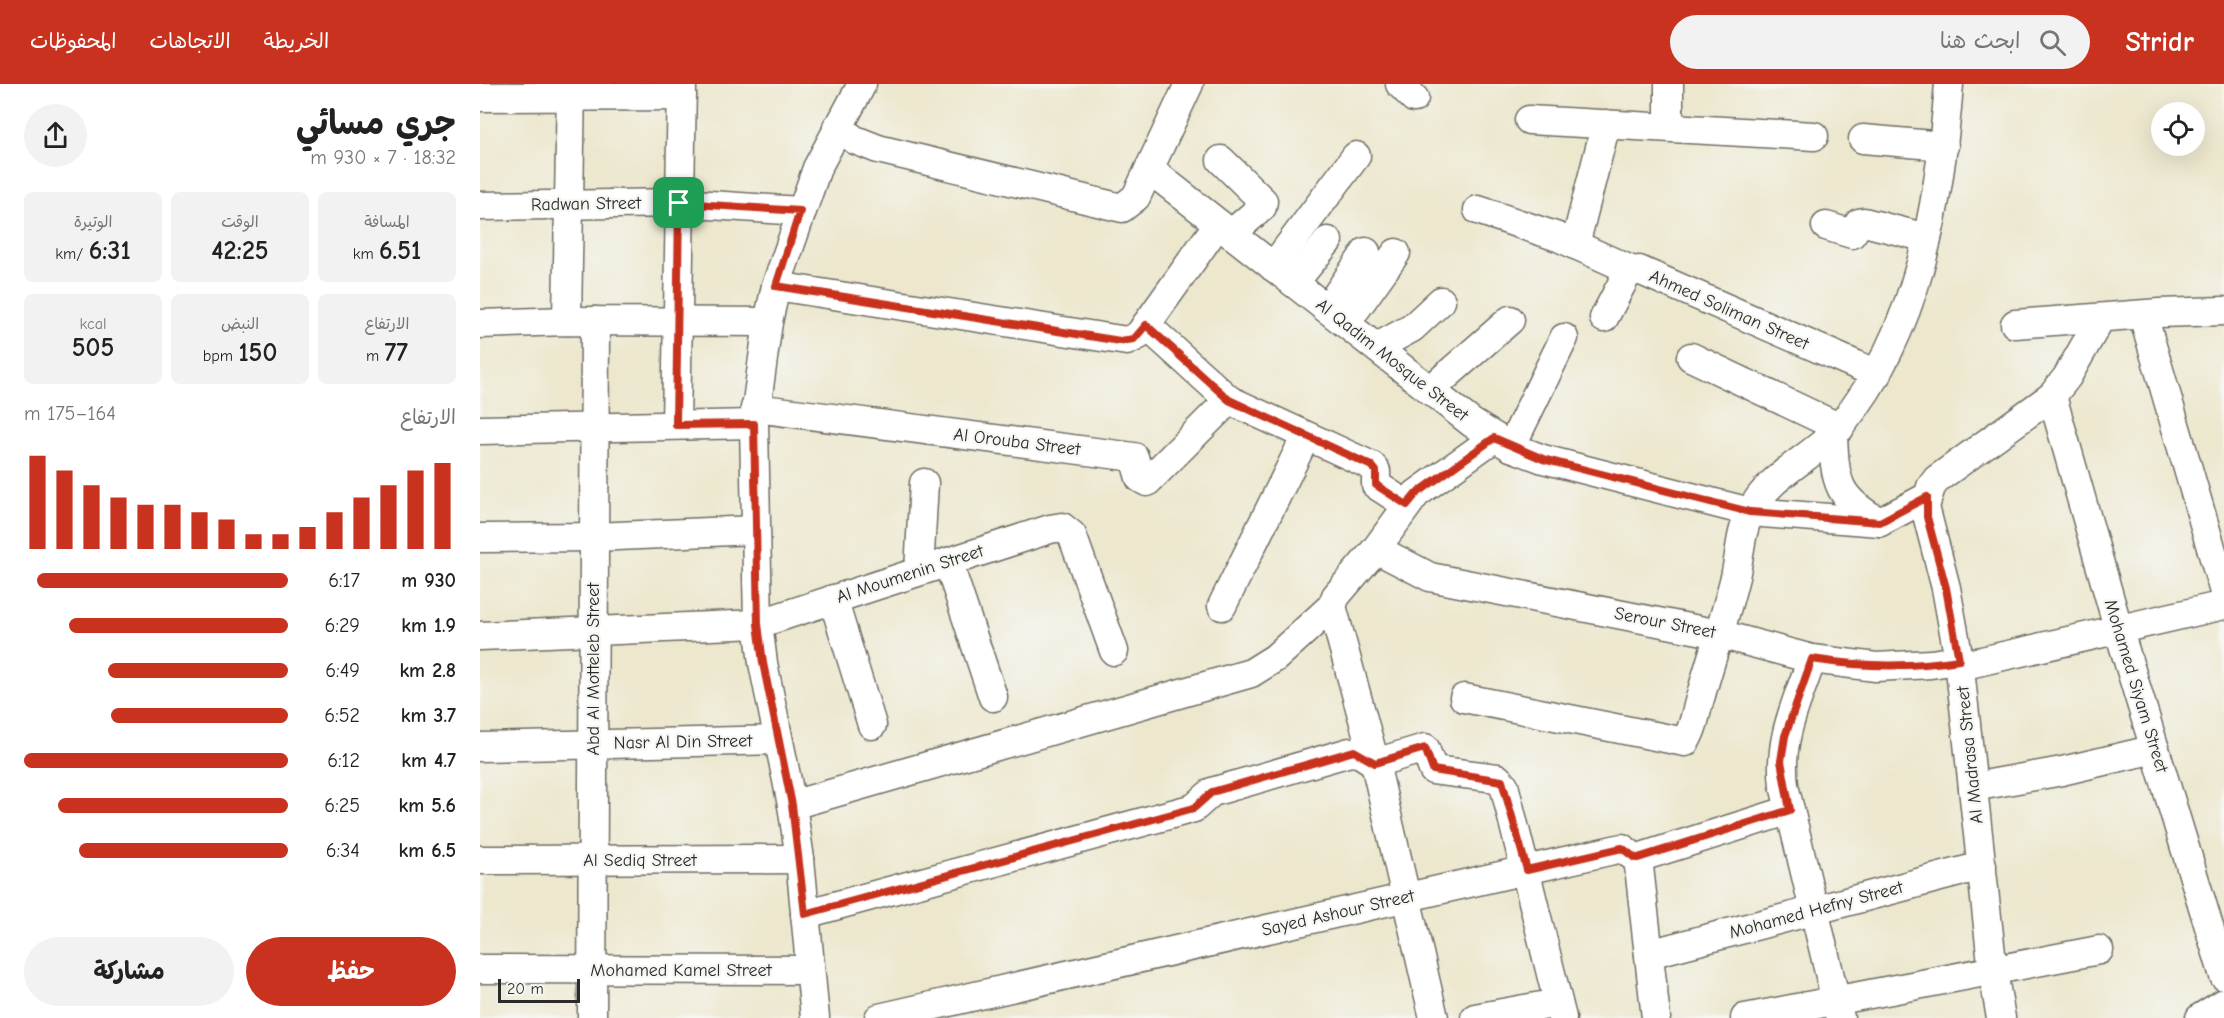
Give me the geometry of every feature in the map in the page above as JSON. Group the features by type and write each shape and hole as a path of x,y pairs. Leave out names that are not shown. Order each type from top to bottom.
{"street":[{"path":"815,1018 800,859 792,805 763,663 758,624 755,416 768,322 776,286 800,211 837,127 862,84"},
{"path":"837,127 855,140 878,149 1122,208 1132,202 1189,84"},
{"path":"1669,84 1669,127"},
{"path":"1464,698 1685,742 1719,633 1750,512 1769,486 1836,431 1860,402 1877,374 1913,286 1927,238 1944,146 1949,84"},
{"path":"567,321 571,90"},
{"path":"480,97 571,90 682,90 676,425"},
{"path":"1529,120 1814,136"},
{"path":"1575,245 1606,124"},
{"path":"1863,139 1944,146"},
{"path":"1283,275 1356,156"},
{"path":"776,286 1120,341 1134,339 1225,229 1262,207 1263,201 1221,160"},
{"name":"Al Qadim Mosque Street","path":"1149,169 1430,390 1503,443 1543,459 1750,512 1880,522"},
{"name":"Radwan Street","path":"480,206 679,203 800,211"},
{"path":"1478,210 1507,222 1540,230 1634,271"},
{"path":"1826,226 1852,234 1859,223 1864,222 1927,238"},
{"path":"1283,275 1328,241"},
{"path":"1337,316 1366,252"},
{"path":"1337,316 1396,253"},
{"name":"Ahmed Soliman Street","path":"1604,318 1626,276 1639,270 1877,374"},
{"path":"1377,347 1412,328 1441,301"},
{"path":"2015,324 2224,311"},
{"path":"2144,315 2224,592"},
{"path":"1836,431 1837,478 1844,495 1856,509 1880,522 1927,497 1937,479 2052,396 2067,377 2100,319"},
{"path":"1430,390 1510,320"},
{"path":"480,324 567,321 768,322"},
{"name":"Abd Al Motteleb Street","path":"592,1018 595,321"},
{"path":"1146,325 1229,400 1372,466 1376,471 1376,485 1407,505"},
{"path":"792,805 1251,674 1275,658 1332,606 1336,596 1376,549 1416,494 1503,443 1564,338"},
{"path":"1691,357 1836,431"},
{"name":"Mohamed Siyam Street","path":"2052,396 2119,631 2224,976"},
{"name":"Al Orouba Street","path":"755,416 1134,457 1140,478 1148,482 1229,400"},
{"path":"480,430 676,425 755,416"},
{"path":"1222,606 1305,436"},
{"path":"919,572 924,483"},
{"name":"Al Madrasa Street","path":"1927,497 1927,517 1946,588 1960,663 1993,972 2001,1018"},
{"name":"Al Moumenin Street","path":"480,636 594,633 758,624 1050,528 1062,527 1071,535 1114,651"},
{"path":"480,538 594,537 755,530"},
{"name":"Serour Street","path":"1376,549 1430,577 1719,633 1812,659 1876,667 1960,663"},
{"path":"948,562 993,697"},
{"path":"833,599 872,725"},
{"path":"1960,663 2119,631 2224,605"},
{"path":"1332,606 1375,763 1434,1018"},
{"path":"1812,659 1785,736 1782,753 1784,785 1838,1010"},
{"name":"Nasr Al Din Street","path":"480,747 778,740"},
{"path":"805,914 1194,808 1212,792 1350,752 1359,753 1375,763 1426,748 1433,770 1502,781 1527,870 1560,1011 1474,1018"},
{"path":"1973,787 2062,771 2155,749"},
{"path":"1656,1018 1638,858 1790,810"},
{"name":"Sayed Ashour Street","path":"879,1018 1622,848 1638,858"},
{"name":"Al Sediq Street","path":"480,860 800,859"},
{"name":"Mohamed Hefny Street","path":"1649,954 1982,866"},
{"path":"1745,1018 1838,1010 1993,972 2099,950"},
{"name":"Mohamed Kamel Street","path":"480,969 810,970"},
{"path":"2200,1018 2224,1003"}],"route":[{"path":"679,203 800,211 776,286 1120,341 1134,339 1146,325 1229,400 1372,466 1377,474 1374,483 1407,505 1416,494 1494,438 1543,459 1750,512 1880,522 1927,497 1925,507 1946,588 1959,660 1876,667 1812,659 1785,736 1781,761 1790,810 1638,858 1632,857 1626,848 1622,848 1527,870 1502,781 1497,778 1433,770 1425,748 1380,763 1371,762 1354,751 1212,792 1194,808 805,914 792,805 770,702 758,624 754,424 676,425 679,203"}]}
